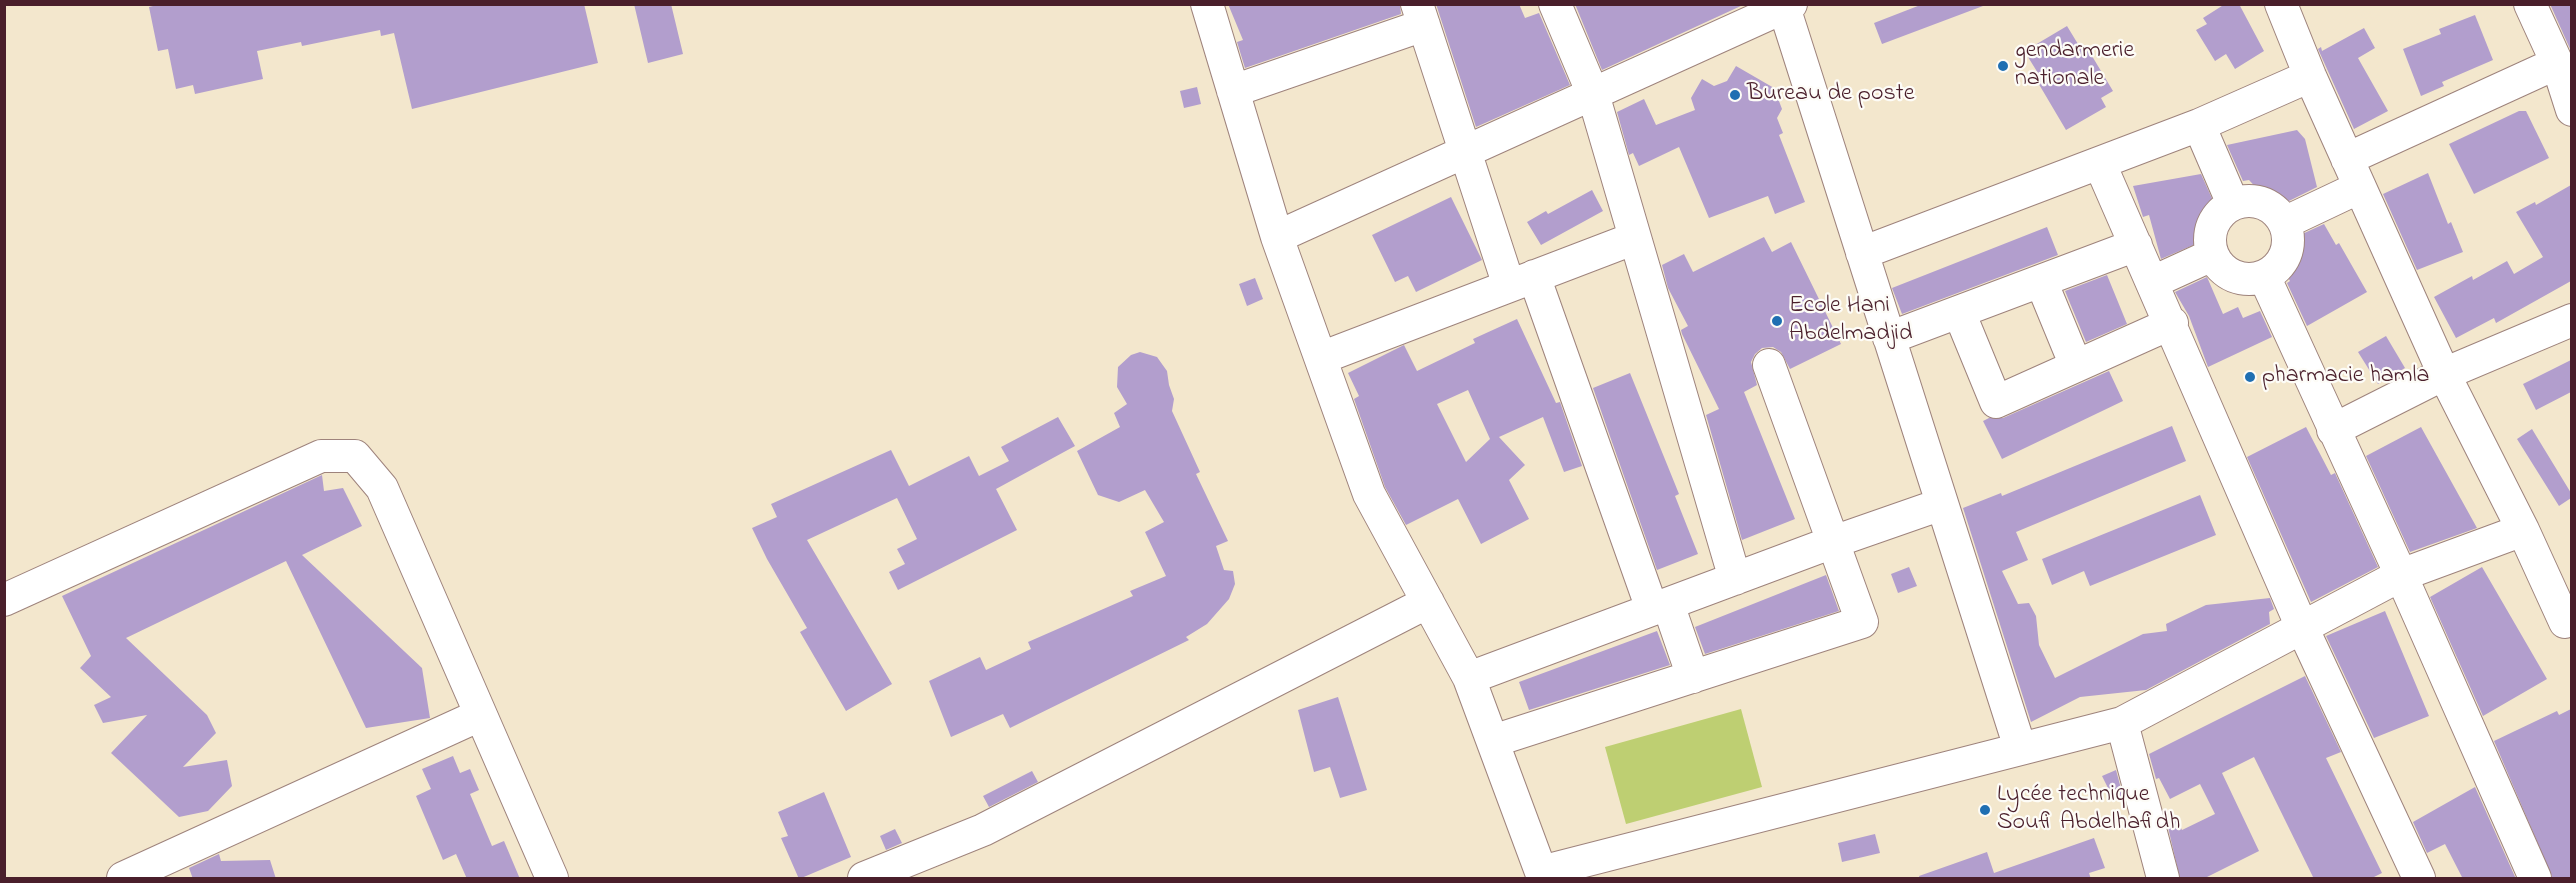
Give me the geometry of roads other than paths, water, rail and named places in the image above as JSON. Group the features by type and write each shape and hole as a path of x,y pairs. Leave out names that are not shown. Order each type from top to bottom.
{"street":[{"path":"1207,4 1278,237 1369,494 1469,678 1541,872 2122,723 2301,625 2401,575 2523,530"},
{"path":"1555,4 1593,94 1735,579"},
{"path":"2281,4 2310,76 2444,374 2523,530 2565,622"},
{"path":"2530,4 2557,63 2571,110"},
{"path":"1278,237 1786,5 2020,748"},
{"path":"1233,91 1420,15 1467,151 1660,607 1693,677"},
{"path":"2347,159 2557,63"},
{"path":"1863,253 2199,125 2310,76"},
{"path":"2199,125 2233,204"},
{"path":"2100,164 2172,323 2301,625 2420,879"},
{"path":"2284,223 2360,187"},
{"path":"2242,201 2265,204 2275,210 2284,223 2288,240 2286,252 2282,262 2264,276 2243,279 2234,276 2217,264 2212,255 2210,233 2214,221 2221,212 2233,204 2242,201"},
{"path":"1321,358 1635,238"},
{"path":"1889,338 2136,245"},
{"path":"2153,282 2212,255"},
{"path":"2264,276 2401,575 2535,879"},
{"path":"2041,281 2076,366"},
{"path":"1959,312 1996,402 2172,323"},
{"path":"2333,430 2444,374 2571,320"},
{"path":"1493,741 1862,622 1769,365"},
{"path":"4,600 321,456 355,456 382,488 552,879"},
{"path":"1469,678 1833,542 1942,504"},
{"path":"864,879 983,830 1428,602"},
{"path":"123,879 163,871 480,715"},
{"path":"2122,723 2163,879"}],"place":[{"name":"gendarmerie nationale","path":"2003,66"},
{"name":"Bureau de poste","path":"1735,95"},
{"name":"Ecole Hani Abdelmadjid","path":"1777,321"},
{"name":"pharmacie hamla","path":"2250,377"},
{"name":"Lycée technique Soufi Abdelhafidh","path":"1985,810"}]}
